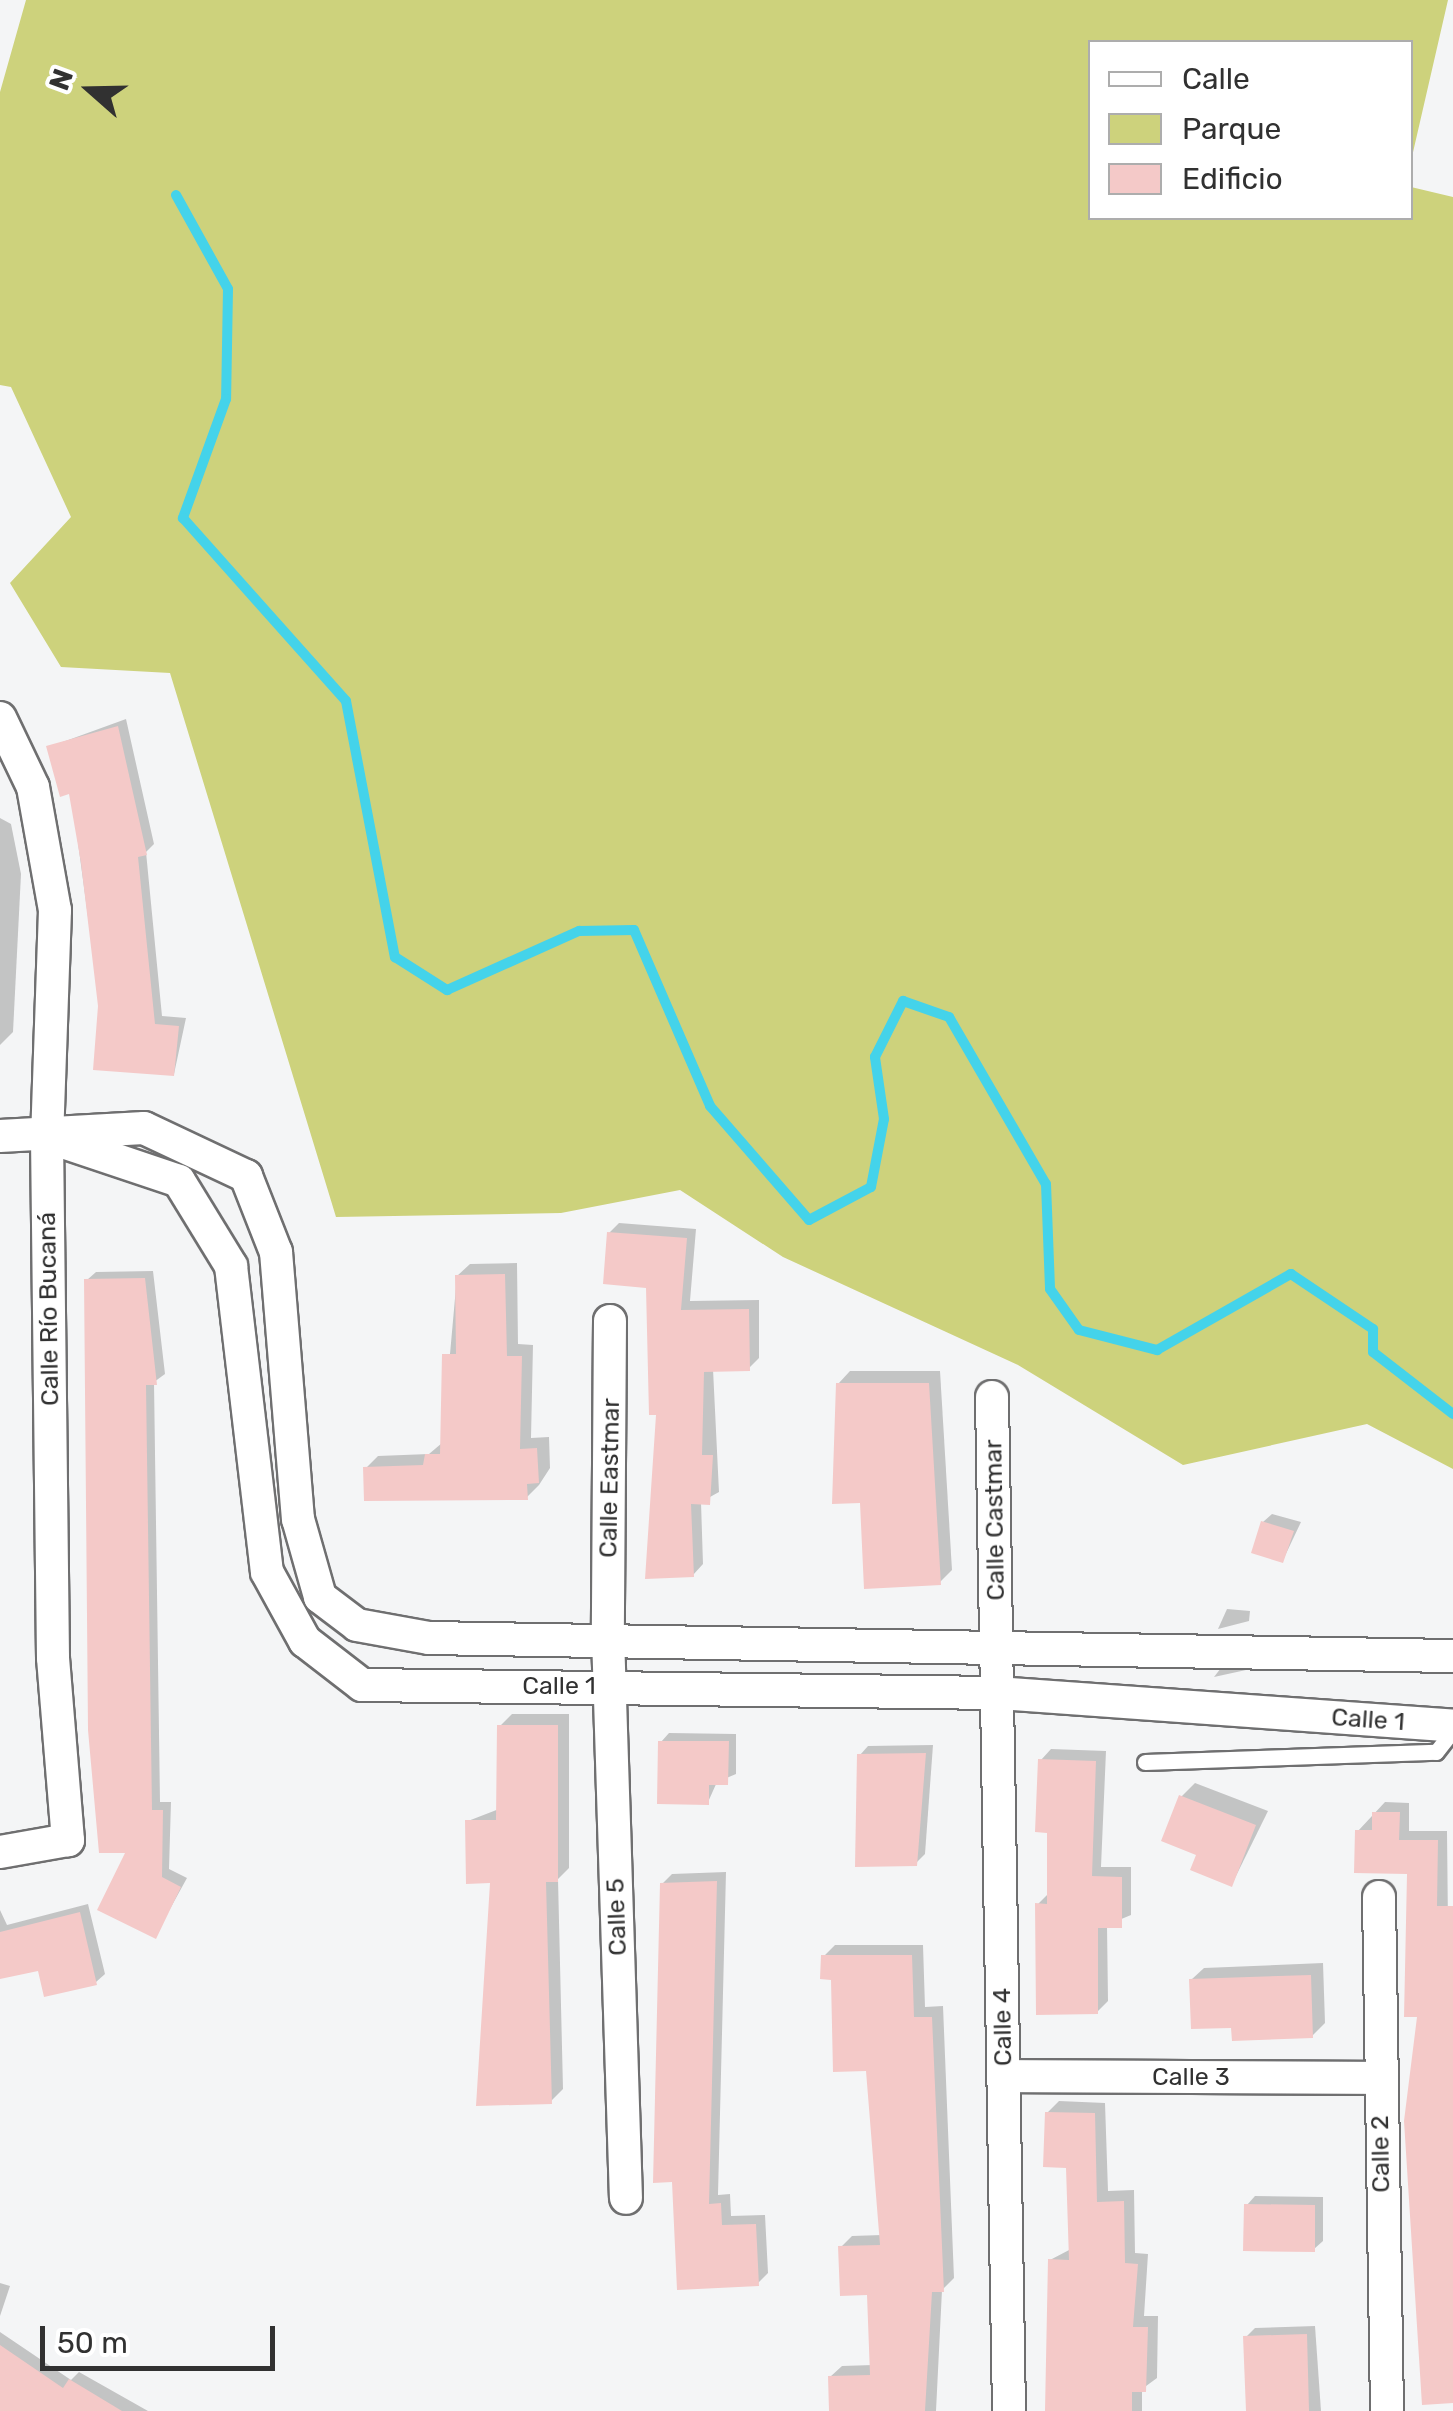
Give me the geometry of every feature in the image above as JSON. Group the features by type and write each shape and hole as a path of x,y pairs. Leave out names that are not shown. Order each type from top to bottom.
{"street":[{"name":"Calle Río Bucaná","path":"0,718 32,787 56,910 47,1138 53,1658 68,1840 0,1852"},
{"name":"Calle 1","path":"0,1136 47,1138 144,1128 246,1176 276,1252 298,1519 320,1597 394,1636 608,1636 1453,1656"},
{"name":"Calle 1","path":"47,1138 179,1181 232,1266 267,1572 305,1641 362,1685 998,1693 1453,1728"},
{"name":"Calle Eastmar","path":"608,1636 610,1321"},
{"name":"Calle Castmar","path":"992,1397 997,1644"},
{"name":"Calle 5","path":"608,1636 626,2198"},
{"name":"Calle 4","path":"997,1644 1010,2411"},
{"name":"Calle 2","path":"1379,1896 1387,2411"},
{"name":"Calle 3","path":"1004,2076 1379,2078"}],"lane":[{"path":"1145,1762 1436,1752 1453,1728"}],"green space":[{"path":"26,0 1448,0 1413,152 1413,40 1088,40 1088,220 1413,220 1413,187 1453,197 1453,1469 1367,1424 1183,1465 1018,1365 783,1257 680,1190 561,1213 336,1217 170,673 61,667 10,583 71,517 11,387 0,385 0,92"}],"building":[{"path":"118,726 147,855 138,857 155,1024 179,1026 174,1076 93,1070 98,1006 81,863 69,794 60,797 46,746"},
{"path":"607,1232 687,1238 681,1310 749,1309 750,1371 704,1372 702,1455 713,1455 710,1505 691,1504 694,1577 645,1579 656,1415 649,1415 646,1288 603,1284"},
{"path":"505,1274 507,1356 522,1356 520,1449 537,1448 539,1483 527,1484 528,1500 364,1501 363,1467 423,1465 425,1454 440,1454 442,1354 456,1354 455,1275"},
{"path":"145,1278 157,1385 146,1385 152,1810 163,1810 162,1877 181,1887 156,1939 97,1910 125,1853 99,1853 88,1730 84,1279"},
{"path":"836,1383 929,1383 941,1585 864,1589 860,1503 832,1504"},
{"path":"1261,1521 1294,1531 1283,1563 1251,1553"},
{"path":"497,1725 558,1725 558,1882 546,1882 552,2104 476,2106 490,1883 466,1884 465,1820 496,1820"},
{"path":"658,1741 729,1741 728,1785 709,1785 709,1805 657,1804"},
{"path":"926,1753 917,1866 855,1867 857,1754"},
{"path":"1038,1759 1096,1761 1092,1876 1122,1877 1122,1928 1098,1928 1098,2014 1036,2015 1035,1903 1047,1904 1047,1833 1035,1832"},
{"path":"1179,1795 1256,1825 1232,1887 1190,1870 1196,1855 1161,1841"},
{"path":"1372,1812 1400,1812 1399,1840 1438,1840 1437,1906 1453,1906 1453,2403 1422,2405 1404,2121 1417,2017 1404,2017 1407,1874 1354,1873 1355,1830 1372,1830"},
{"path":"717,1881 709,2204 721,2203 722,2225 756,2224 759,2286 677,2290 672,2182 653,2183 660,1883"},
{"path":"80,1912 97,1985 44,1997 38,1971 0,1979 0,1932"},
{"path":"821,1955 912,1955 914,2017 932,2017 944,2292 932,2292 925,2411 829,2411 828,2376 870,2375 867,2295 840,2296 838,2246 880,2245 866,2071 833,2072 831,1980 820,1979"},
{"path":"1311,1975 1313,2038 1232,2041 1231,2028 1191,2029 1189,1979"},
{"path":"1045,2112 1095,2113 1097,2202 1124,2201 1125,2263 1138,2264 1133,2327 1148,2327 1146,2392 1132,2392 1132,2411 1045,2411 1048,2259 1069,2260 1066,2168 1043,2167"},
{"path":"1244,2204 1315,2205 1315,2252 1243,2251"},
{"path":"1307,2334 1309,2411 1246,2411 1243,2336"},
{"path":"0,2345 63,2388 69,2379 122,2411 0,2411"}],"waterway":[{"path":"176,195 228,289 226,399 183,518 346,701 395,957 447,990 579,931 634,930 710,1106 809,1220 871,1187 884,1119 875,1057 903,1001 949,1017 1046,1184 1050,1289 1079,1330 1157,1350 1291,1274 1373,1329 1373,1352 1453,1414"}]}
